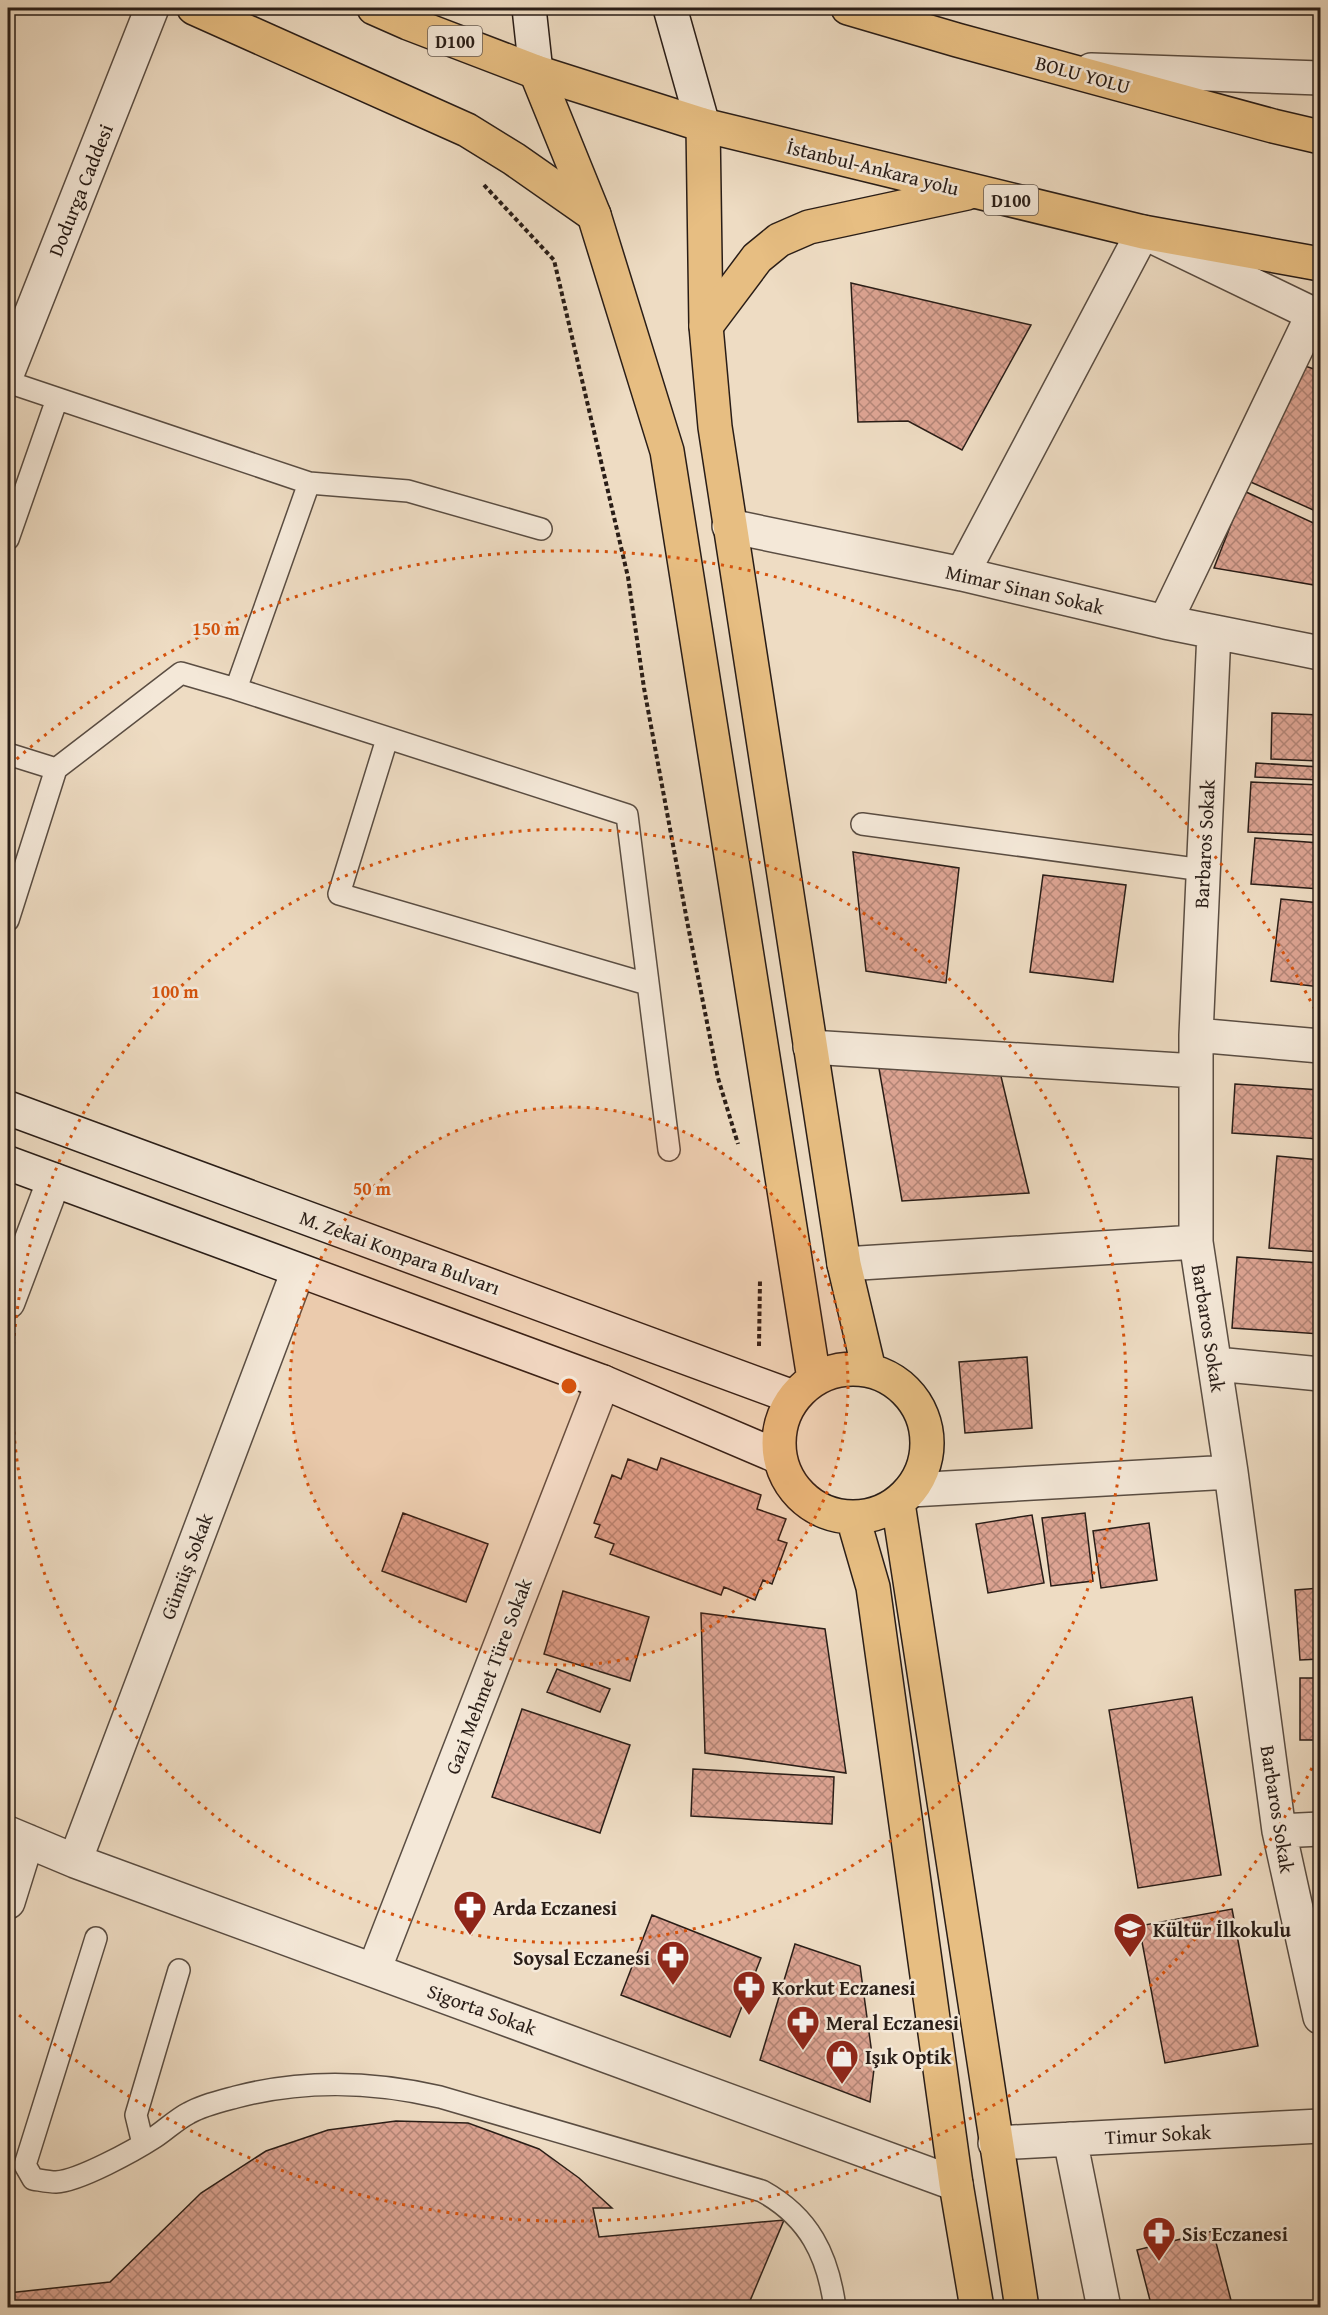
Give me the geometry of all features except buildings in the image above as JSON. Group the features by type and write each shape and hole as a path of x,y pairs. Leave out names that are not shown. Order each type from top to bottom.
{"main road":[{"path":"194,8 467,130 514,159 594,215"},
{"name":"D100","path":"374,8 536,72"},
{"name":"BOLU YOLU","path":"848,8 1274,126 1320,136"},
{"path":"536,72 594,215 667,451 803,1388"},
{"name":"İstanbul-Ankara yolu","path":"536,72 703,125 975,192 1143,232 1320,264"},
{"path":"703,125 706,326 715,427 844,1264 870,1370"},
{"path":"706,326 757,258 779,240 809,227 975,192"},
{"path":"850,1368 870,1370 893,1380 912,1397 924,1419 928,1443 924,1468 904,1497 884,1511 853,1518 827,1513 805,1501 788,1481 779,1457 778,1436 783,1415 803,1388 831,1371 850,1368"},
{"path":"904,1497 995,2143 1022,2307"},
{"path":"853,1518 873,1587 956,2184 977,2307"}],"street":[{"name":"Dodurga Caddesi","path":"11,352 152,8"},
{"path":"529,8 536,72"},
{"path":"670,8 703,125"},
{"path":"1063,68 1320,78"},
{"path":"962,574 1143,232 1317,315 1166,622"},
{"name":"Mimar Sinan Sokak","path":"729,526 962,574 1166,622 1320,653"},
{"name":"Barbaros Sokak","path":"1214,632 1196,1035 1196,1242 1231,1472 1279,1831 1320,2018"},
{"path":"1196,1035 1320,1046"},
{"path":"810,1047 1196,1071"},
{"name":"M. Zekai Konpara Bulvarı","path":"8,1108 803,1388"},
{"path":"8,1163 603,1383 779,1457"},
{"path":"8,1302 54,1180"},
{"path":"844,1264 1196,1242"},
{"name":"Gümüş Sokak","path":"75,1861 298,1271"},
{"path":"1215,1364 1320,1374"},
{"name":"Gazi Mehmet Türe Sokak","path":"374,1970 603,1383"},
{"path":"904,1497 1231,1472"},
{"path":"1279,1831 1320,1829"},
{"path":"8,1902 17,1837"},
{"name":"Sigorta Sokak","path":"17,1837 75,1861 956,2184"},
{"name":"Timur Sokak","path":"995,2143 1320,2126"},
{"path":"1070,2139 1104,2307"}],"lane":[{"path":"8,382 309,483 408,491 541,529"},
{"path":"8,539 57,399"},
{"path":"236,689 309,483"},
{"path":"8,920 56,769 181,673 627,815 669,1150"},
{"path":"387,739 339,894 647,984"},
{"path":"8,754 56,769"},
{"path":"861,824 1203,870"},
{"path":"96,1938 25,2165 33,2179 57,2182 121,2157 189,2113 222,2100 290,2085 366,2084 422,2093 762,2191 776,2199 806,2226 822,2257 835,2307"},
{"path":"143,2144 136,2115 179,1970"}],"path":[{"path":"478,179 554,260 628,577 644,688 695,961 718,1078 741,1153"},
{"path":"759,1346 760,1276"}],"place":[{"name":"Arda Eczanesi","path":"470,1936"},
{"name":"Kültür İlkokulu","path":"1130,1958"},
{"name":"Soysal Eczanesi","path":"673,1986"},
{"name":"Korkut Eczanesi","path":"749,2016"},
{"name":"Meral Eczanesi","path":"803,2051"},
{"name":"Işık Optik","path":"842,2085"},
{"name":"Sis Eczanesi","path":"1159,2262"}]}
